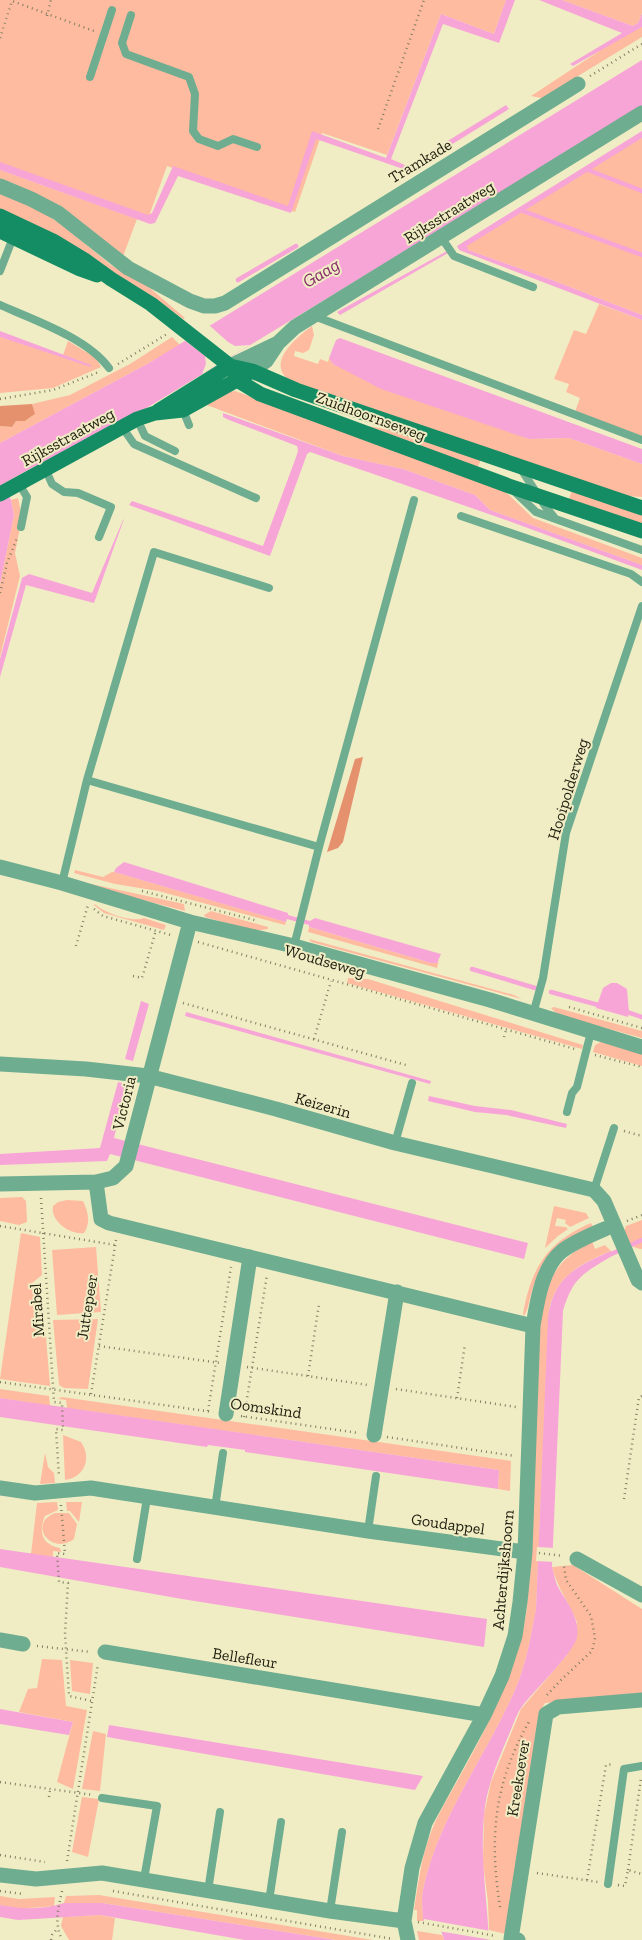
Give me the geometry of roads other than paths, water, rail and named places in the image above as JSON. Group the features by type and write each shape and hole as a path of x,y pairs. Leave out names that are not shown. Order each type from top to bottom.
{"main road":[{"name":"Zuidhoornseweg","path":"0,216 10,231 80,269 111,279 151,304 226,363 239,381 260,394 509,486 642,531"},
{"name":"Zuidhoornseweg","path":"226,363 252,371 296,390 642,508"},
{"name":"Rijksstraatweg","path":"155,413 226,363"},
{"name":"Rijksstraatweg","path":"8,489 137,419 155,413 183,410 239,381 252,371"}],"street":[{"name":"Tramkade","path":"0,186 58,213 128,268 190,301 204,306 214,306 225,303 578,84"},
{"name":"Rijksstraatweg","path":"252,371 266,361 278,343 296,327 642,113"},
{"name":"Rijksstraatweg","path":"226,363 278,343"},
{"name":"Woudseweg","path":"0,867 62,883 190,922 294,946 490,1000 642,1047"},
{"name":"Victoria","path":"0,1184 96,1182 113,1178 126,1166 148,1076 190,922"},
{"name":"Keizerin","path":"0,1064 86,1069 148,1076 276,1109 395,1143 594,1190"},
{"path":"96,1182 101,1219 118,1226 533,1326"},
{"path":"594,1190 604,1201 617,1231 637,1264 638,1280 642,1283"},
{"name":"Achterdijkshoorn","path":"404,1921 412,1868 426,1824 484,1715 502,1676 515,1636 531,1552 530,1409 533,1326 538,1292 549,1269 561,1252 582,1239 617,1231"},
{"path":"226,1414 250,1257"},
{"path":"374,1435 396,1292"},
{"name":"Goudappel","path":"0,1488 35,1493 91,1488 368,1531 531,1552"},
{"path":"577,1559 642,1595"},
{"path":"0,1640 23,1644"},
{"name":"Bellefleur","path":"102,1652 484,1715"},
{"name":"Kreekoever","path":"514,1940 521,1870 546,1714 558,1707 642,1700"},
{"path":"0,1875 36,1879 102,1873 330,1912 404,1921 400,1940"}],"lane":[{"path":"90,77 112,10"},
{"path":"131,15 122,44 126,54 189,77 196,94 193,131 199,139 218,146 233,138 257,147"},
{"path":"0,271 10,231"},
{"path":"441,237 454,256 533,287"},
{"path":"0,305 83,344 101,357 109,368"},
{"path":"314,316 642,440"},
{"path":"183,410 188,425"},
{"path":"137,419 145,436 175,451"},
{"path":"122,427 134,444 256,498"},
{"path":"518,465 537,495 556,518"},
{"path":"44,468 52,484 64,492 78,493 111,507 99,537"},
{"name":"Zuidhoornseweg","path":"509,486 524,503 536,512 642,550"},
{"path":"8,489 27,498 21,527"},
{"path":"294,946 298,925 414,500"},
{"path":"461,516 631,574 642,582"},
{"path":"62,883 87,780 154,552 269,588"},
{"name":"Hooipolderweg","path":"533,1014 543,978 566,833 642,606"},
{"path":"87,780 319,847"},
{"path":"567,1112 572,1093 578,1087 591,1032"},
{"path":"395,1143 412,1083"},
{"path":"594,1190 614,1128"},
{"path":"215,1508 223,1453"},
{"path":"368,1531 376,1476"},
{"path":"137,1560 147,1498"},
{"path":"608,1884 624,1769 642,1766"},
{"path":"102,1798 157,1806 144,1879"},
{"path":"208,1891 220,1812"},
{"path":"269,1901 281,1822"},
{"path":"330,1912 342,1832"}],"water":[{"path":"506,0 515,0 499,43 443,24 391,159 407,166 506,105 509,109 409,171 316,139 291,213 178,176 155,223 150,224 0,170 0,162 148,215 152,213 173,166 288,206 312,131 386,158 441,14 494,34"},
{"path":"539,0 562,0 633,26 638,23 642,13 642,27 573,66 570,64 622,33"},
{"name":"Gaag","path":"642,60 642,107 130,418 3,484 11,500 14,515 0,584 0,443 149,363"},
{"path":"642,131 642,138 467,246 468,250 642,315 642,320 459,250 457,246"},
{"path":"447,251 448,253 340,315 337,312"},
{"path":"0,331 91,365 91,367 0,337"},
{"path":"340,338 642,449 642,464 569,438 529,439 381,389 333,364 329,358 336,340"},
{"path":"223,413 343,456 403,469 475,495 490,510 642,565 642,570 506,520 310,452 307,454 270,556 129,505 132,501 263,546 295,460 298,451 297,446 229,420 223,417"},
{"path":"124,519 94,603 26,585 0,677 0,659 22,578 29,574 92,593"},
{"path":"124,862 288,913 288,915 310,921 315,918 441,954 437,963 431,963 309,927 309,925 287,919 286,922 114,872"},
{"path":"611,983 617,983 627,989 628,1017 596,1008 603,988"},
{"path":"141,1001 149,1004 133,1061 125,1059"},
{"path":"186,1012 431,1081 430,1084 185,1016"},
{"path":"118,1082 127,1084 114,1138 528,1243 524,1259 110,1154 107,1161 0,1165 0,1154 100,1148"},
{"path":"429,1096 475,1106 511,1110 567,1124 566,1128 506,1115 475,1112 428,1101"},
{"path":"611,1251 613,1255 588,1271 576,1283 571,1290 563,1311 552,1567 557,1585 574,1616 577,1637 569,1652 519,1712 499,1757 490,1786 485,1805 483,1831 484,1878 489,1940 444,1940 440,1927 423,1921 422,1894 430,1863 451,1812 515,1690 525,1661 536,1609 548,1318 551,1304 555,1293 568,1275 587,1262"},
{"path":"0,1398 499,1470 498,1489 245,1452 245,1450 208,1445 207,1447 0,1417"},
{"path":"0,1549 487,1619 484,1647 182,1599 0,1567"},
{"path":"0,1709 73,1722 69,1735 0,1724"},
{"path":"109,1725 423,1776 415,1790 107,1737"},
{"path":"64,1903 102,1903 336,1940 245,1940 100,1915 18,1920 0,1917 0,1905 32,1908"}],"waterway":[{"path":"588,170 642,191"},
{"path":"523,211 642,255"},
{"path":"238,280 296,246"},
{"path":"472,969 535,988"},
{"path":"551,992 602,1006"},
{"path":"624,1011 642,1017"},
{"path":"607,1256 642,1240"}]}
